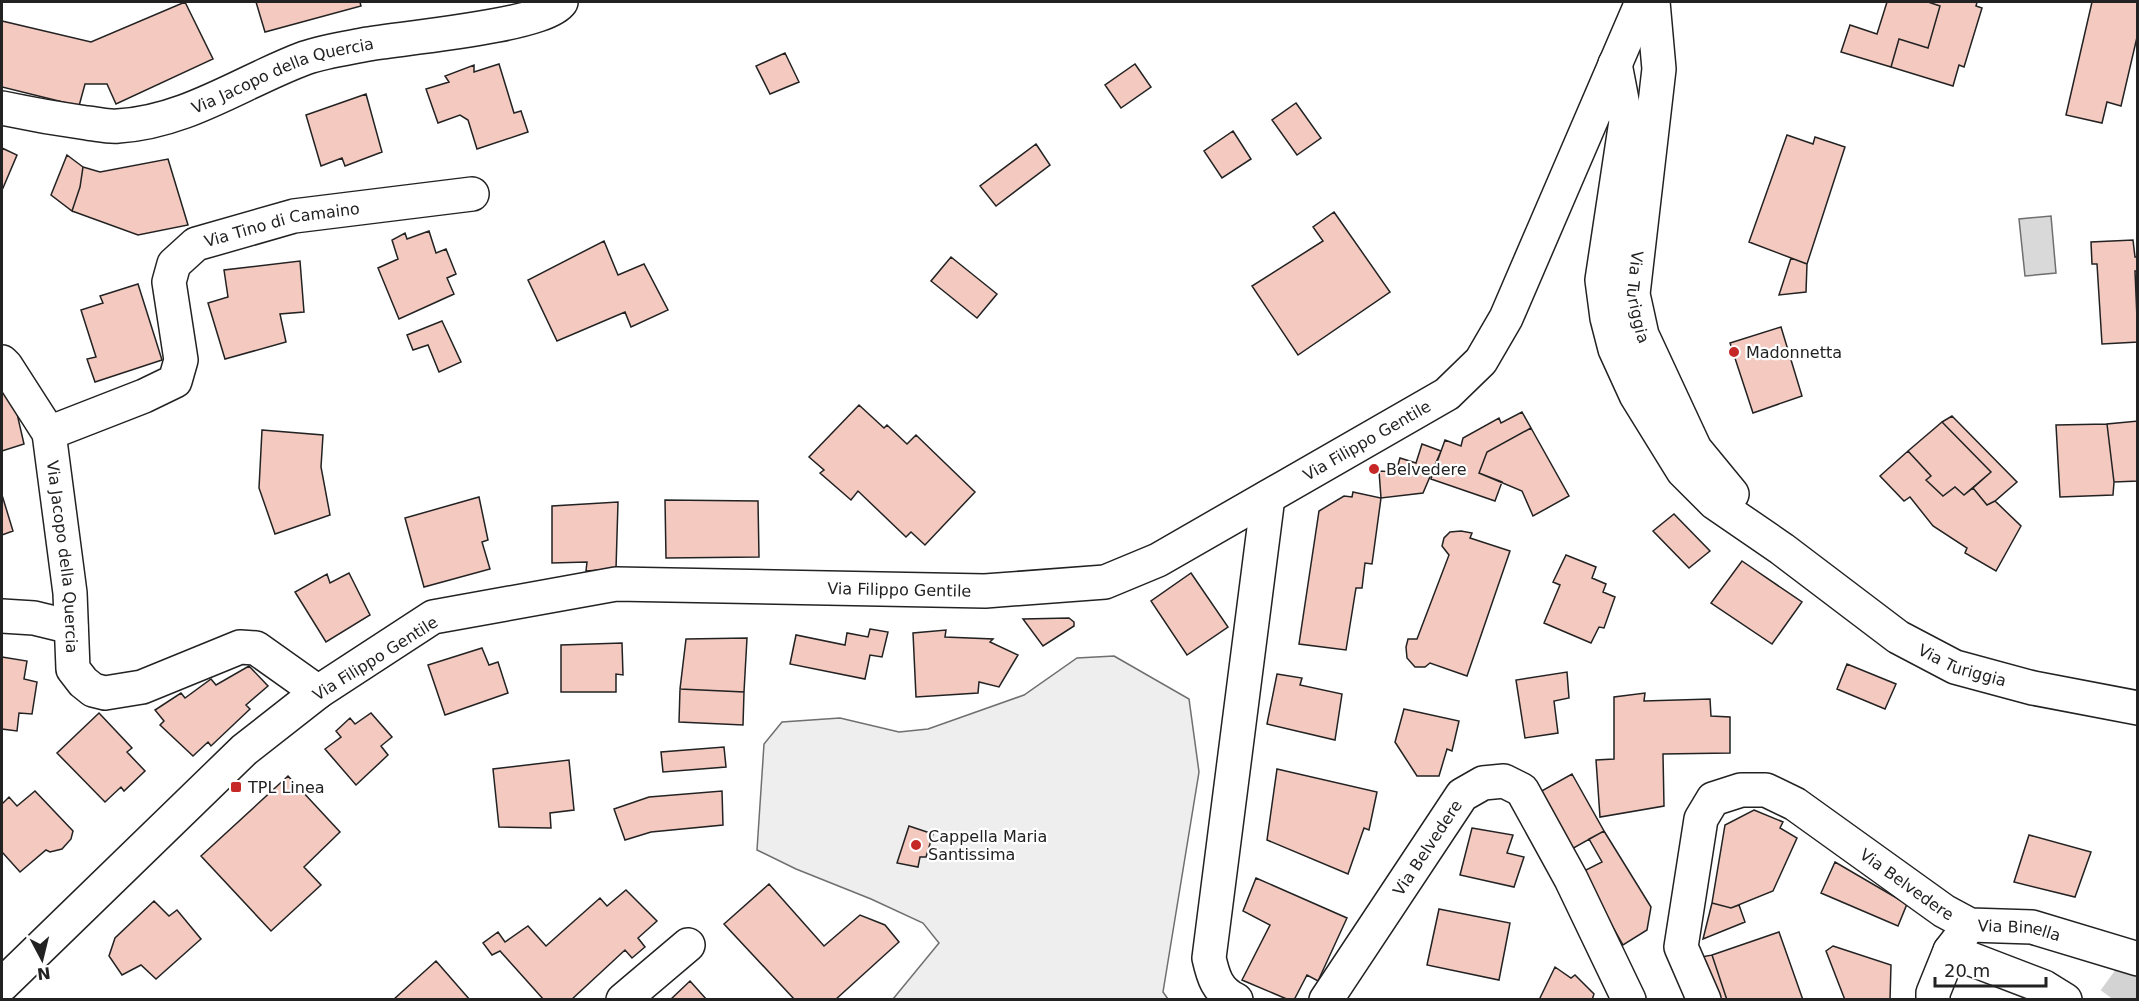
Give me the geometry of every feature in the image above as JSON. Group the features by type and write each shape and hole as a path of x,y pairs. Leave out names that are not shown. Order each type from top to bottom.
{"street":[{"name":"Via Jacopo della Quercia","path":"2,108 49,118 116,127 159,121 208,103 306,58 368,44 490,27 536,15 558,6 561,2"},
{"name":"Via Filippo Gentile","path":"2,985 244,750 318,692 433,617 616,584 985,591 1105,582 1158,560 1447,394 1481,361 1506,318 1642,2"},
{"name":"Via Turiggia","path":"1653,2 1659,69 1633,294 1642,335 1695,449 1782,549"},
{"name":"Via Turiggia","path":"1615,64 1626,121 1602,280 1607,318 1615,349 1636,395 1683,471 1715,503 1782,549 1898,637 1955,667 2033,687 2138,708"},
{"name":"Via Tino di Camaino","path":"49,434 144,396 175,381 181,360 169,282 174,264 196,244 294,216 472,194"},
{"name":"Via Jacopo della Quercia","path":"2,362 49,434 70,593 74,669 83,682 93,690 105,693 142,687 240,647 256,648 318,692"},
{"path":"1236,999 1229,997 1214,980 1209,958 1268,497"},
{"path":"2,616 34,618 71,627"},
{"name":"Via Belvedere","path":"1326,999 1462,795 1483,783 1504,781 1522,790 1571,879 1629,999"},
{"name":"Via Belvedere","path":"1704,999 1681,947 1701,819 1713,799 1741,790 1766,790 1795,804 1944,911 1970,925"},
{"path":"1933,999 1933,993 1950,951 1970,925"},
{"name":"Via Binella","path":"1970,925 2032,927 2138,959"},
{"path":"623,999 688,945"},
{"path":"1950,951 2044,987 2065,999"}],"shaded area":[{"path":"2051,216 2056,273 2025,276 2019,219"},
{"path":"1114,656 1189,699 1199,772 1163,992 1168,999 893,999 939,943 923,923 757,850 764,744 782,722 840,718 899,732 928,729 1024,695 1077,658"}],"building":[{"path":"185,2 213,59 116,104 107,84 85,84 79,106 2,87 2,21 91,42"},
{"path":"256,2 360,2 361,6 265,32"},
{"path":"1887,2 1928,2 1940,6 1928,48 1899,39 1891,67 1841,52 1850,25 1877,34"},
{"path":"1928,2 1977,2 1976,6 1982,8 1964,67 1959,65 1953,86 1891,67 1899,39 1928,48 1940,6"},
{"path":"2092,2 2138,2 2138,33 2121,106 2107,102 2102,123 2066,115"},
{"path":"785,53 799,82 770,94 756,66"},
{"path":"499,64 514,113 521,111 528,132 477,149 468,120 460,115 438,123 426,89 449,82 445,76 474,65 474,72"},
{"path":"1135,64 1151,87 1121,108 1105,85"},
{"path":"366,94 382,152 345,166 342,158 321,166 306,115"},
{"path":"1296,103 1321,138 1297,155 1272,120"},
{"path":"1233,131 1251,159 1222,178 1204,151"},
{"path":"1787,135 1813,144 1815,137 1845,147 1807,264 1749,242"},
{"path":"1036,144 1050,165 996,206 980,186"},
{"path":"2,148 17,155 3,188 2,187"},
{"path":"67,155 83,167 80,187 72,211 51,195"},
{"path":"168,159 188,225 138,235 72,211 80,187 83,167 100,172"},
{"path":"1334,212 1390,292 1298,355 1252,286 1323,241 1313,227"},
{"path":"429,231 436,253 446,249 456,274 447,278 454,294 399,319 378,268 398,259 392,240 405,233 407,239"},
{"path":"2133,240 2135,257 2138,257 2138,271 2135,271 2138,342 2102,344 2097,264 2092,264 2091,242"},
{"path":"604,241 618,275 644,264 668,310 631,327 625,312 557,341 528,280"},
{"path":"951,257 997,294 977,318 931,281"},
{"path":"1791,258 1807,264 1806,292 1779,295"},
{"path":"300,261 304,312 280,314 286,342 225,359 208,303 228,297 224,270"},
{"path":"138,284 162,360 95,382 87,359 96,357 81,310 103,303 100,296"},
{"path":"442,321 461,362 439,372 428,345 413,350 407,335"},
{"path":"1781,327 1802,396 1753,413 1730,343"},
{"path":"10,383 24,444 2,451 2,387"},
{"path":"859,405 884,428 887,425 907,444 916,435 975,492 925,545 911,532 906,537 858,491 851,500 820,473 824,470 809,457"},
{"path":"1522,412 1531,428 1487,452 1479,473 1502,482 1495,501 1431,479 1445,440 1461,446 1463,438 1499,418 1501,423"},
{"path":"1952,416 2017,482 1987,505 1973,488 1991,472 1942,422"},
{"path":"2138,421 2138,481 2114,482 2107,424"},
{"path":"1942,422 1991,472 1964,495 1955,487 1943,496 1926,480 1931,476 1908,451"},
{"path":"2107,424 2114,482 2113,495 2060,497 2056,425"},
{"path":"1531,428 1569,496 1533,516 1522,491 1479,473 1487,452"},
{"path":"262,430 323,435 321,467 330,515 275,534 259,488"},
{"path":"1422,444 1441,451 1423,493 1381,498 1379,471 1396,472 1400,458 1416,463"},
{"path":"1908,451 1931,476 1926,480 1943,496 1955,487 1964,495 1973,488 1987,505 1995,501 2021,526 1996,571 1965,553 1967,548 1933,526 1910,497 1904,501 1880,476"},
{"path":"1353,492 1381,498 1372,564 1365,563 1362,588 1356,588 1346,650 1299,644 1319,511 1344,496 1352,497"},
{"path":"2,495 13,531 2,535"},
{"path":"479,497 488,540 482,542 490,569 424,587 405,518"},
{"path":"665,500 758,501 759,557 666,558"},
{"path":"618,502 616,569 586,571 587,562 552,563 552,506"},
{"path":"1674,514 1710,551 1689,568 1653,531"},
{"path":"1450,532 1472,533 1470,538 1510,551 1467,676 1430,663 1425,667 1415,667 1407,658 1406,647 1408,639 1417,639 1449,555 1442,546 1444,538"},
{"path":"1566,555 1596,567 1592,578 1606,584 1603,592 1615,597 1604,628 1599,627 1591,643 1544,623 1560,585 1553,582"},
{"path":"1742,561 1802,602 1772,644 1711,603"},
{"path":"349,573 370,615 326,642 295,592 327,574 330,583"},
{"path":"1191,573 1228,627 1187,655 1151,601"},
{"path":"1069,618 1074,622 1074,626 1043,646 1023,619"},
{"path":"870,629 888,632 882,657 870,655 865,679 790,664 796,635 845,645 847,633 868,637"},
{"path":"946,630 945,637 993,639 990,642 1018,655 999,687 979,682 978,693 916,697 913,633"},
{"path":"747,638 744,692 680,689 686,639"},
{"path":"622,643 623,675 616,674 616,692 561,692 561,645"},
{"path":"482,648 489,665 498,662 508,693 445,715 428,665"},
{"path":"2,657 27,661 24,679 37,682 32,714 19,713 17,731 2,729"},
{"path":"1847,664 1896,684 1885,709 1837,689"},
{"path":"249,666 268,686 246,705 250,709 211,746 208,742 193,756 160,725 164,721 155,710 181,693 185,698 211,679 216,685"},
{"path":"1567,672 1569,698 1554,701 1558,733 1525,738 1516,680"},
{"path":"1277,674 1302,678 1300,685 1342,694 1335,740 1267,724"},
{"path":"680,689 744,692 743,725 679,722"},
{"path":"1645,693 1644,701 1710,699 1711,716 1730,717 1730,753 1663,754 1664,806 1600,817 1596,760 1614,759 1614,697"},
{"path":"1404,709 1459,721 1452,751 1447,749 1439,776 1417,776 1395,742"},
{"path":"99,713 132,748 127,752 145,771 124,791 121,787 105,802 57,753"},
{"path":"371,713 392,737 381,746 388,755 356,785 325,749 341,737 336,731 350,718 355,724"},
{"path":"724,747 726,767 663,772 661,752"},
{"path":"569,760 574,810 550,813 551,828 499,827 493,769"},
{"path":"1277,769 1377,792 1369,830 1364,828 1348,874 1267,840"},
{"path":"1572,774 1604,831 1570,850 1538,793"},
{"path":"288,776 340,832 304,867 321,885 271,931 201,856"},
{"path":"35,791 73,831 71,839 62,849 50,852 46,850 20,872 2,852 2,804 9,797 17,806"},
{"path":"722,791 723,825 651,832 625,840 614,809 649,797"},
{"path":"1754,810 1783,822 1780,828 1797,838 1773,891 1731,908 1712,903 1725,825"},
{"name":"Cappella Maria Santissima","path":"909,826 933,834 926,857 920,857 918,867 897,863"},
{"path":"1472,828 1513,835 1507,853 1524,857 1514,887 1460,875"},
{"path":"1604,831 1651,907 1647,930 1623,945 1582,872 1602,862 1589,839"},
{"path":"2029,835 2091,852 2075,897 2014,882"},
{"path":"1835,862 1907,904 1898,926 1821,893"},
{"path":"1256,878 1347,918 1318,981 1307,975 1294,1000 1242,980 1270,925 1243,911"},
{"path":"769,884 824,946 860,915 885,925 899,942 835,1000 795,1000 724,924"},
{"path":"626,890 657,921 638,938 645,947 632,958 625,950 571,1000 544,1000 500,951 492,955 483,943 498,932 505,942 528,926 546,946 600,898 607,906"},
{"path":"154,901 169,916 177,910 201,939 156,979 141,965 122,975 109,956 115,938"},
{"path":"1712,903 1731,908 1739,905 1745,922 1703,939"},
{"path":"1439,909 1510,923 1499,980 1427,965"},
{"path":"1779,932 1803,1000 1727,1000 1712,955"},
{"path":"1833,946 1891,965 1890,1000 1845,1000 1826,951"},
{"path":"1712,955 1727,1000 1715,1000 1701,957"},
{"path":"436,961 470,1000 393,1000"},
{"path":"1555,967 1571,978 1575,975 1594,994 1592,1000 1539,1000"},
{"path":"690,981 707,1000 670,1000"}],"tunnel":[{"path":"2114,1000 2138,967"}],"place":[{"name":"Madonnetta","path":"1734,352"},
{"name":"Belvedere","path":"1374,469"},
{"name":"TPL Linea","path":"236,787"},
{"name":"Cappella Maria Santissima","path":"916,845"}]}
